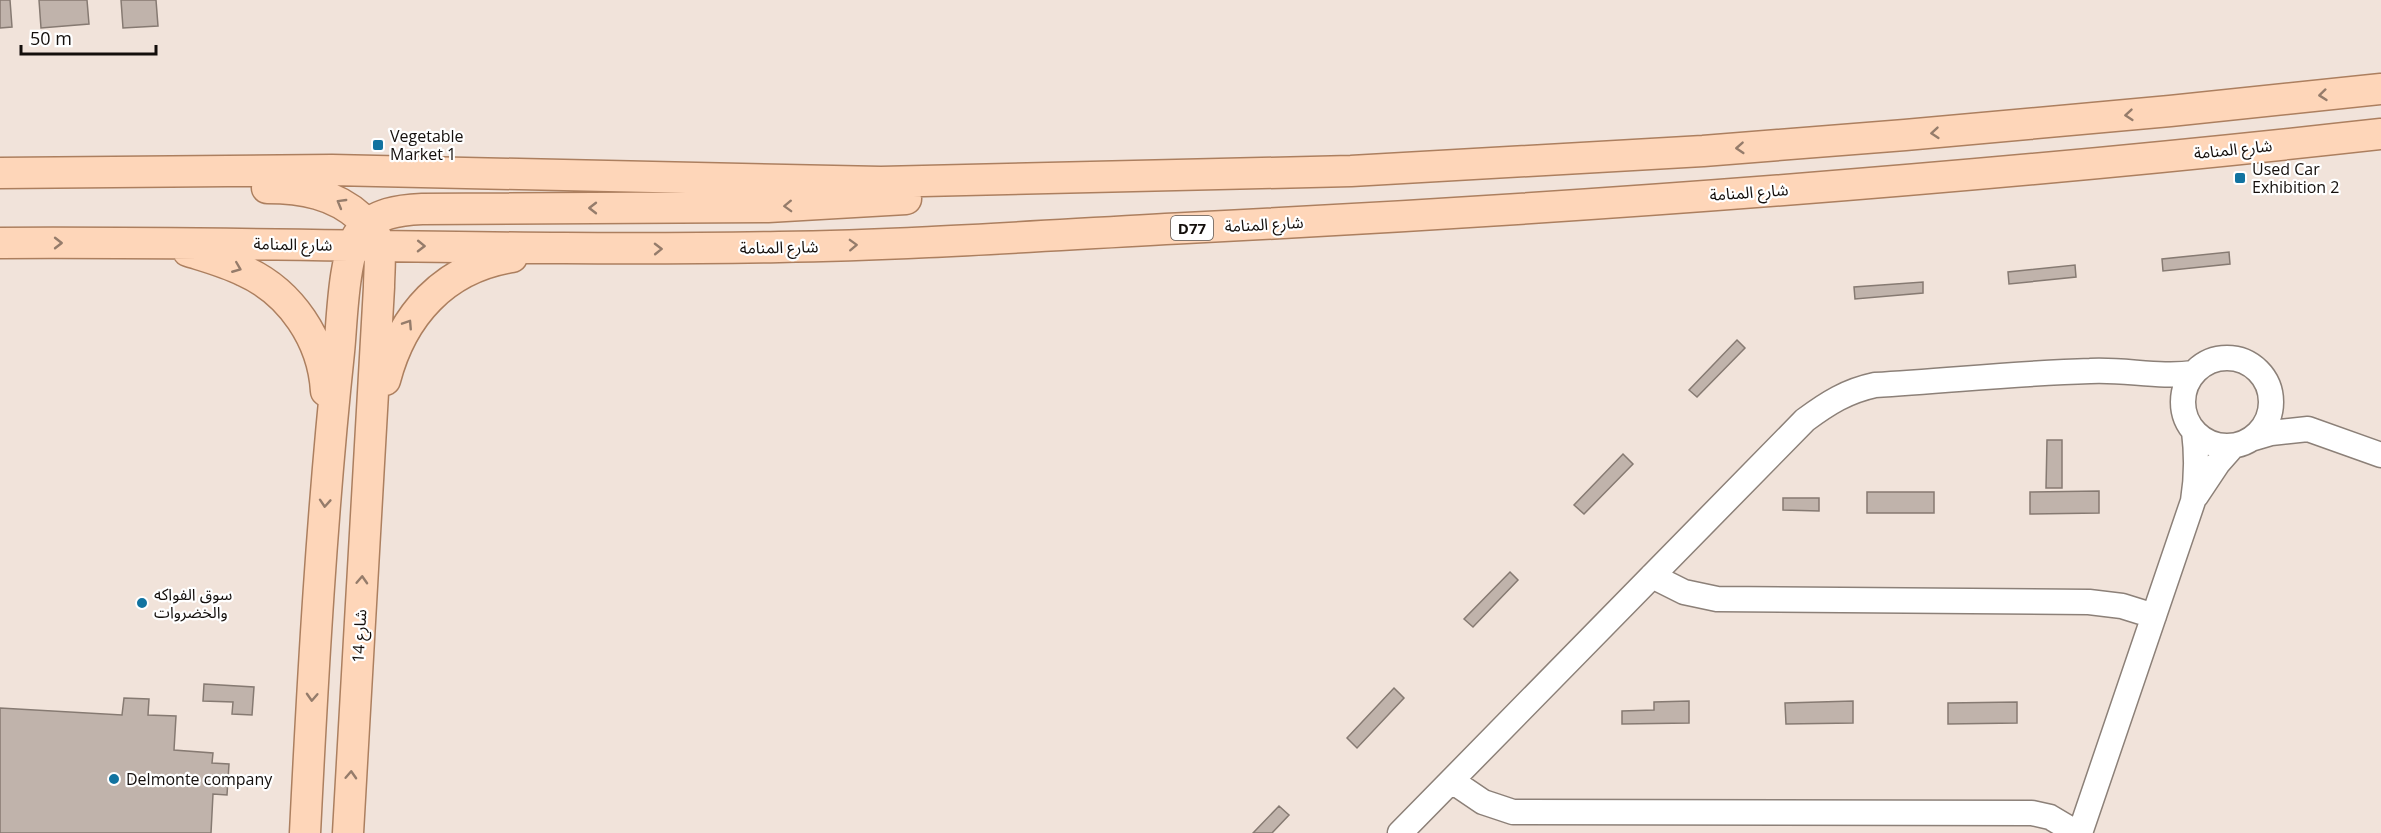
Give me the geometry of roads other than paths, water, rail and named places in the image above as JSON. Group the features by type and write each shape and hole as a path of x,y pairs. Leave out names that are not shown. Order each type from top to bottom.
{"main road":[{"path":"0,173 332,170 880,182 1351,171 1703,151 2042,123 2381,89"},
{"name":"شارع المنامة","path":"0,243 367,238 612,250 787,247 963,240 1370,218 1901,181 2381,134"},
{"path":"304,833 316,616 329,444 346,281 367,238 394,212 828,205 946,194 1055,178"},
{"path":"0,192 298,190 318,193 352,210 367,238 379,287 370,439"},
{"path":"162,242 244,271 275,290 300,317 317,348 322,366 326,384 329,444"},
{"path":"370,439 391,357 398,341 416,312 441,288 470,270 503,259 612,250"},
{"name":"شارع 14","path":"348,833 370,439"}],"street":[{"path":"2193,501 2211,472 2243,442 2263,428 2270,416 2272,403 2270,389 2264,376 2253,366 2240,360 2226,358 2208,362 2194,373 2185,389 2183,407 2194,431 2204,440 2218,446 2243,442 2280,432 2308,429 2381,455"},
{"path":"1401,833 1805,420 1835,398 1875,385 2087,371 2123,370 2139,374 2176,375 2194,373"},
{"path":"2139,374 2183,407"},
{"path":"2270,389 2308,429"},
{"path":"1452,781 1483,802 1513,812 2032,813 2050,817 2079,833 2193,501 2197,478 2194,431"},
{"path":"1652,576 1684,592 1717,599 2089,602 2122,606 2154,616"}],"place":[{"name":"Vegetable Market 1","path":"378,145"},
{"name":"Used Car Exhibition 2","path":"2240,178"},
{"name":"سوق الفواكه والخضروات","path":"142,603"},
{"name":"Delmonte company","path":"114,779"}]}
